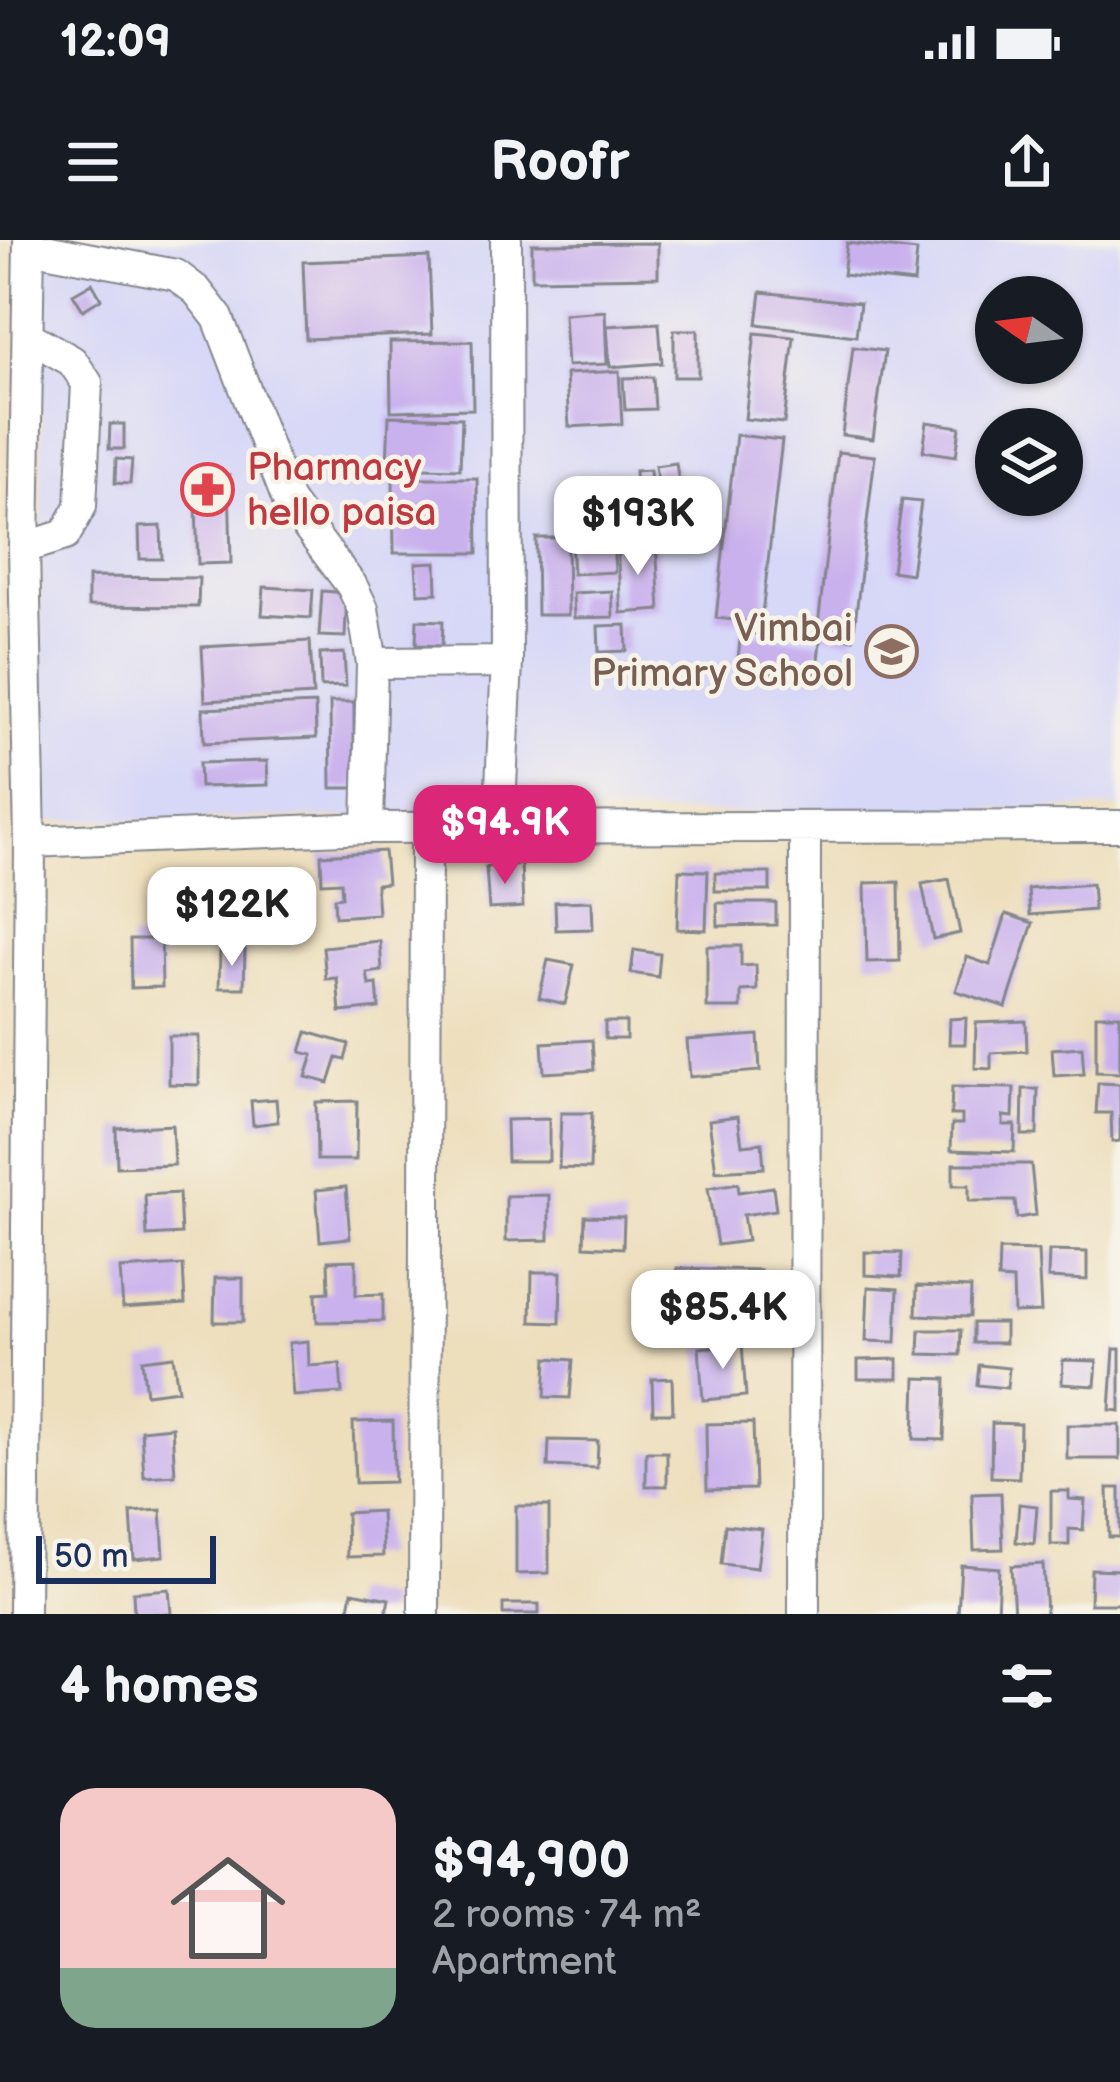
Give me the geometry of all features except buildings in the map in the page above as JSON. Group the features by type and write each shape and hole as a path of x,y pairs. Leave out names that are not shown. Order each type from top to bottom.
{"street":[{"path":"499,828 507,662 506,240"},
{"path":"24,1614 14,1360 30,842 12,696 24,548 13,461 28,336 28,243 176,275 218,318 288,501 352,586 363,609 372,664 368,828"},
{"path":"24,548 65,535 81,506 87,383 73,361 28,336"},
{"path":"372,664 507,662"},
{"path":"30,842 368,828 1120,826"},
{"path":"424,1614 426,828"},
{"path":"804,1614 805,830"}],"shaded area":[{"path":"42,240 1120,240 1120,808 42,821"}],"place":[{"name":"Pharmacy hello paisa","path":"208,490"},
{"name":"Vimbai Primary School","path":"892,651"}]}
